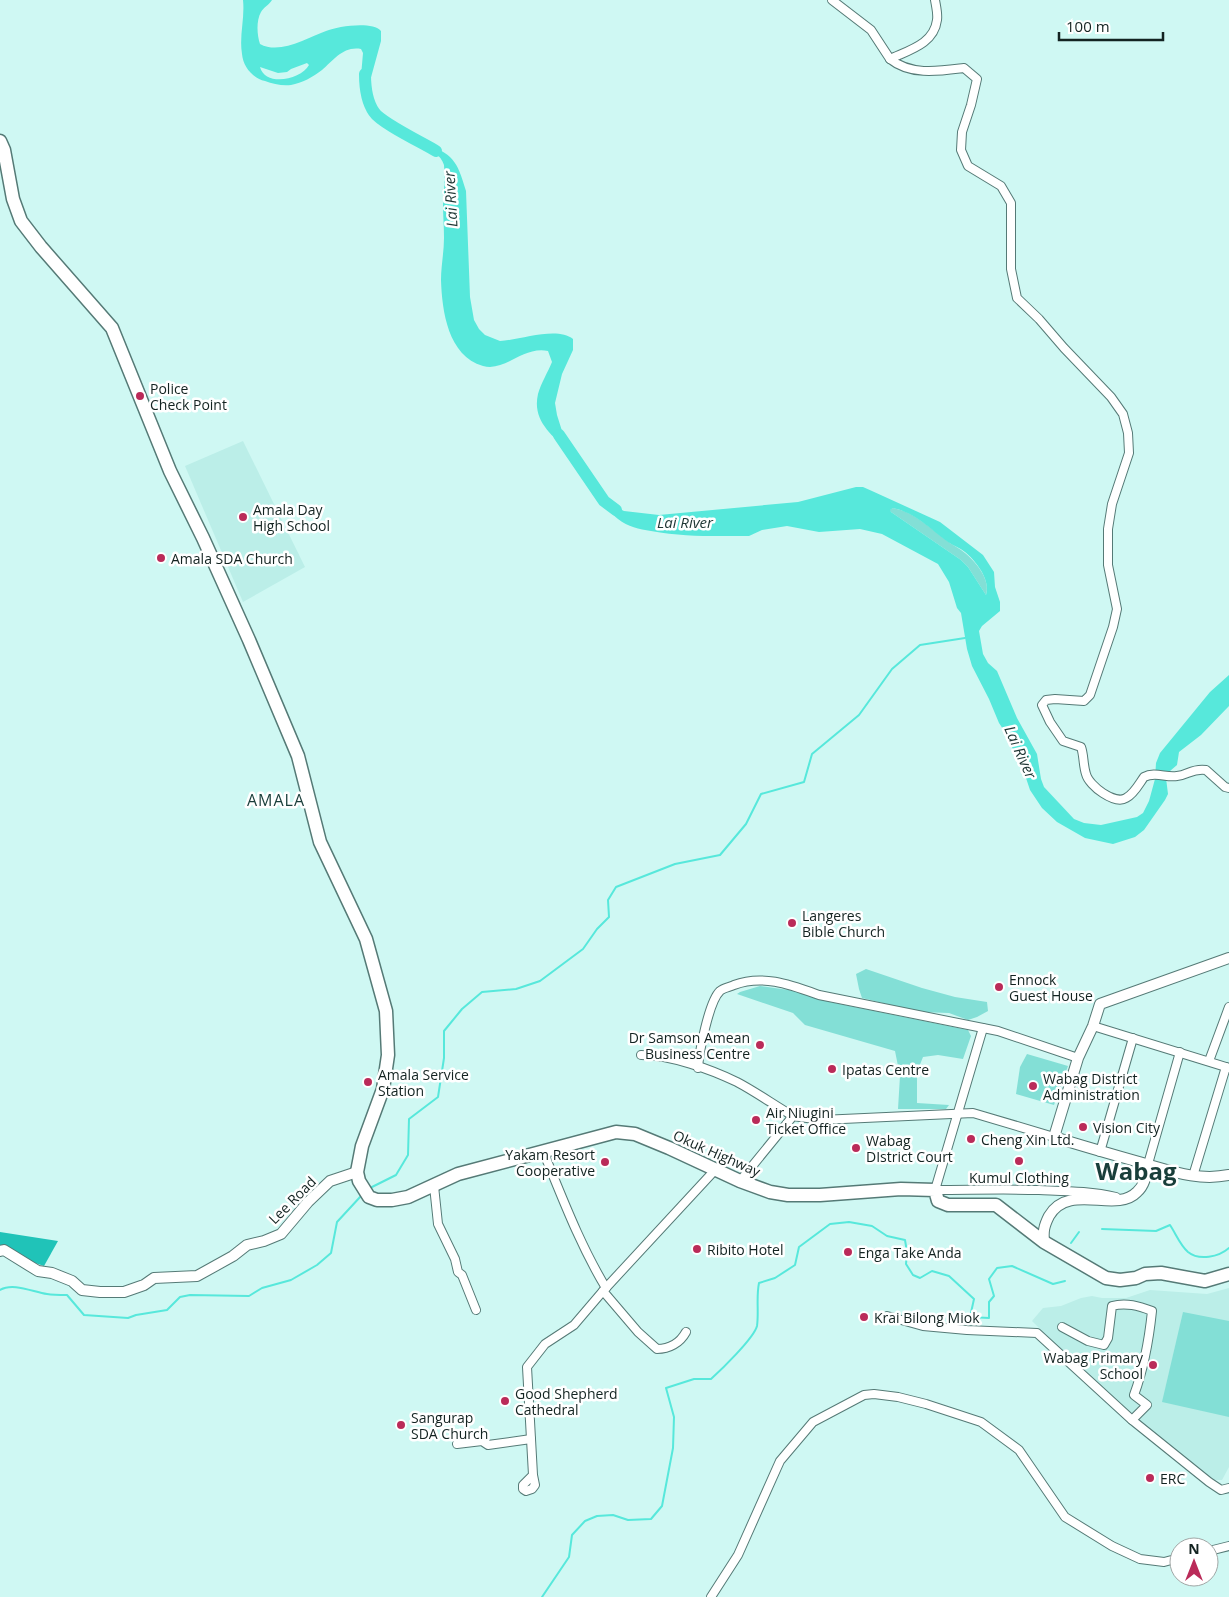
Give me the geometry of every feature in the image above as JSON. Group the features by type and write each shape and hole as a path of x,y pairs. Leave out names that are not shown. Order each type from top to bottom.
{"main road":[{"path":"0,141 4,150 13,199 21,221 40,248 112,328 170,471 249,640 298,756 320,842 366,939 386,1011 388,1055 383,1088 362,1146 358,1176"},
{"name":"Okuk Highway","path":"358,1176 369,1197 378,1200 392,1200 408,1197 458,1174 616,1132 635,1134 740,1182 770,1192 788,1195 820,1195 902,1189 935,1190"},
{"path":"935,1190 938,1200 948,1205 996,1205 1044,1242 1106,1278 1120,1280 1136,1278 1145,1274 1161,1273 1205,1281 1229,1274"}],"street":[{"path":"832,0 871,30 890,59 906,70 938,71 964,68 977,79 971,106 962,132 961,150 968,166 1001,186 1011,203 1011,269 1017,298 1111,397 1123,414 1128,432 1129,452 1112,504 1108,529 1108,565 1117,609 1113,627 1090,695 1084,701 1046,700 1042,705 1050,722 1063,740 1081,747 1086,774 1091,783 1103,793 1116,799 1124,799 1132,793 1144,777 1153,774 1178,776 1193,770 1206,770 1224,787 1229,788"},
{"path":"890,59 926,42 933,33 937,20 935,0"},
{"path":"1054,1137 1078,1058 1093,1026 1100,1004 1229,958"},
{"path":"698,1068 699,1056 713,1002 720,990 740,983 764,980 819,996 998,1031 1078,1058"},
{"path":"1209,1061 1229,1006"},
{"path":"1093,1026 1227,1067 1193,1176"},
{"path":"983,1028 935,1190 1000,1189 1060,1191 1098,1193 1124,1199"},
{"path":"1100,1152 1133,1038"},
{"path":"1044,1242 1043,1228 1052,1212 1063,1202 1080,1199 1124,1199 1136,1194 1143,1184 1180,1052"},
{"path":"641,1055 655,1055 737,1082 793,1116 822,1120 973,1113 1100,1152 1193,1176 1216,1178 1229,1175"},
{"path":"740,1182 793,1116"},
{"path":"543,1151 588,1255 605,1289 638,1332 657,1349 666,1349 682,1338 686,1332"},
{"path":"533,1475 528,1367 545,1344 574,1325 714,1170"},
{"name":"Lee Road","path":"0,1251 4,1250 38,1270 72,1281 82,1290 124,1292 144,1285 154,1278 197,1276 233,1256 247,1244 281,1234 308,1202 330,1181 358,1176"},
{"path":"434,1186 438,1224 476,1310"},
{"path":"1062,1327 1088,1341 1104,1345 1108,1338 1112,1306 1121,1304 1139,1306 1152,1311 1149,1339 1140,1379 1134,1395 1147,1405 1132,1420"},
{"path":"887,1316 932,1326 967,1330 1037,1333 1132,1420 1209,1482 1222,1490 1229,1488"},
{"path":"710,1597 738,1555 780,1461 813,1422 864,1395 874,1394 898,1397 926,1404 981,1422 1019,1450 1065,1518 1112,1546 1140,1559 1164,1562 1169,1561"},
{"path":"457,1444 482,1441 488,1444 531,1439"}],"shaded area":[{"name":"Amala Day High School","path":"243,441 305,567 243,602 185,466"},
{"path":"893,508 915,516 948,542 963,551 978,566 984,577 987,589 986,595 968,567 961,560 889,510"},
{"path":"866,969 955,997 987,1002 988,1011 968,1020 949,1013 920,1012 862,998 856,974"},
{"path":"760,986 796,991 830,1002 968,1030 971,1036 963,1059 938,1055 923,1057 917,1072 917,1103 949,1105 946,1109 898,1109 900,1076 895,1051 805,1025 793,1013 737,994"},
{"path":"1027,1054 1068,1066 1054,1105 1016,1094 1020,1067"},
{"path":"0,1232 58,1241 44,1266 0,1251"},
{"name":"Wabag Primary School","path":"1229,1288 1229,1467 1222,1480 1212,1480 1121,1408 1032,1321 1043,1308 1061,1306 1092,1296 1126,1298 1150,1290 1207,1294"},
{"path":"1183,1312 1229,1321 1229,1417 1162,1402"}],"water":[{"path":"243,0 272,0 261,12 258,24 260,44 268,47 285,47 339,27 363,25 377,28 381,31 381,41 367,92 361,76 363,53 361,49 344,52 315,75 295,84 271,83 256,77 246,67 243,58 241,40","holes":["307,63 309,65 299,74 283,79 269,77 263,73 260,67 278,73 287,72"]},
{"path":"423,143 441,151 452,160 460,172 466,191 470,297 474,320 479,329 485,335 500,341 548,334 566,335 573,339 573,350 562,374 555,403 568,450 549,433 538,412 538,394 552,362 548,351 530,352 507,363 491,367 483,366 471,361 462,353 449,331 443,305 441,275 444,238 444,165 438,155"},
{"path":"856,487 863,487 940,522 983,555 994,572 1000,611 982,626 979,631 983,654 988,663 997,671 1017,718 1037,754 1044,787 1074,819 1084,823 1101,825 1137,817 1143,813 1149,801 1155,779 1156,763 1160,753 1210,692 1229,675 1229,706 1201,735 1179,752 1177,765 1166,778 1168,794 1144,830 1135,837 1113,844 1085,838 1057,822 1042,808 1030,790 1009,738 999,723 972,666 961,613 957,608 949,582 938,564 882,534 860,529 819,532 787,526 762,530 749,536 686,535 647,530 622,522 614,515 604,501 624,511 659,515 798,502","holes":["893,508 901,510 922,522 969,556 978,566 984,577 987,589 986,595 968,567 961,560 890,510"]}],"waterway":[{"name":"Lai River","path":"365,74 368,99 378,117 436,151"},
{"name":"Lai River","path":"559,435 604,501 616,510"},
{"path":"370,1188 396,1175 408,1155 409,1119 438,1097 444,1058 444,1031 462,1009 482,992 516,989 540,981 583,949 597,929 609,917 608,900 616,887 675,864 720,855 746,824 761,794 804,782 812,754 859,715 892,669 920,645 965,638"},
{"path":"0,1290 17,1287 47,1294 67,1295 84,1315 128,1318 167,1310 180,1297 190,1295 249,1296 262,1288 291,1280 317,1265 331,1253 337,1222 361,1196"},
{"path":"542,1597 569,1557 572,1535 585,1521 597,1516 613,1515 628,1520 651,1519 662,1506 673,1448 674,1417 666,1388 694,1379 711,1379 744,1346 755,1331 758,1315 759,1283 775,1278 795,1265 799,1247 830,1224 849,1222 872,1226 887,1236 905,1240 906,1264 913,1275 920,1278 932,1271 949,1276 974,1299 970,1317 989,1318 989,1302 994,1296 989,1279 997,1268 1012,1266 1053,1284 1065,1281"},
{"path":"1102,1229 1156,1231 1170,1225 1183,1246 1193,1255 1203,1257 1215,1256 1229,1248"},
{"path":"1071,1243 1079,1232"}],"place":[{"name":"Police Check Point","path":"140,396"},
{"name":"Amala Day High School","path":"243,517"},
{"name":"Amala SDA Church","path":"161,558"},
{"name":"Langeres Bible Church","path":"792,923"},
{"name":"Ennock Guest House","path":"999,987"},
{"name":"Dr Samson Amean Business Centre","path":"760,1045"},
{"name":"Ipatas Centre","path":"832,1069"},
{"name":"Amala Service Station","path":"368,1082"},
{"name":"Wabag District Administration","path":"1033,1086"},
{"name":"Air Niugini Ticket Office","path":"756,1120"},
{"name":"Vision City","path":"1083,1127"},
{"name":"Cheng Xin Ltd.","path":"971,1139"},
{"name":"Wabag DIstrict Court","path":"856,1148"},
{"name":"Kumul Clothing","path":"1019,1161"},
{"name":"Yakam Resort Cooperative","path":"605,1162"},
{"name":"Ribito Hotel","path":"697,1249"},
{"name":"Enga Take Anda","path":"848,1252"},
{"name":"Krai Bilong Miok","path":"864,1317"},
{"name":"Wabag Primary School","path":"1153,1365"},
{"name":"Good Shepherd Cathedral","path":"505,1401"},
{"name":"Sangurap SDA Church","path":"401,1425"},
{"name":"ERC","path":"1150,1478"}],"district":[{"name":"AMALA","path":"276,800"},
{"name":"Wabag","path":"1136,1170"}]}
